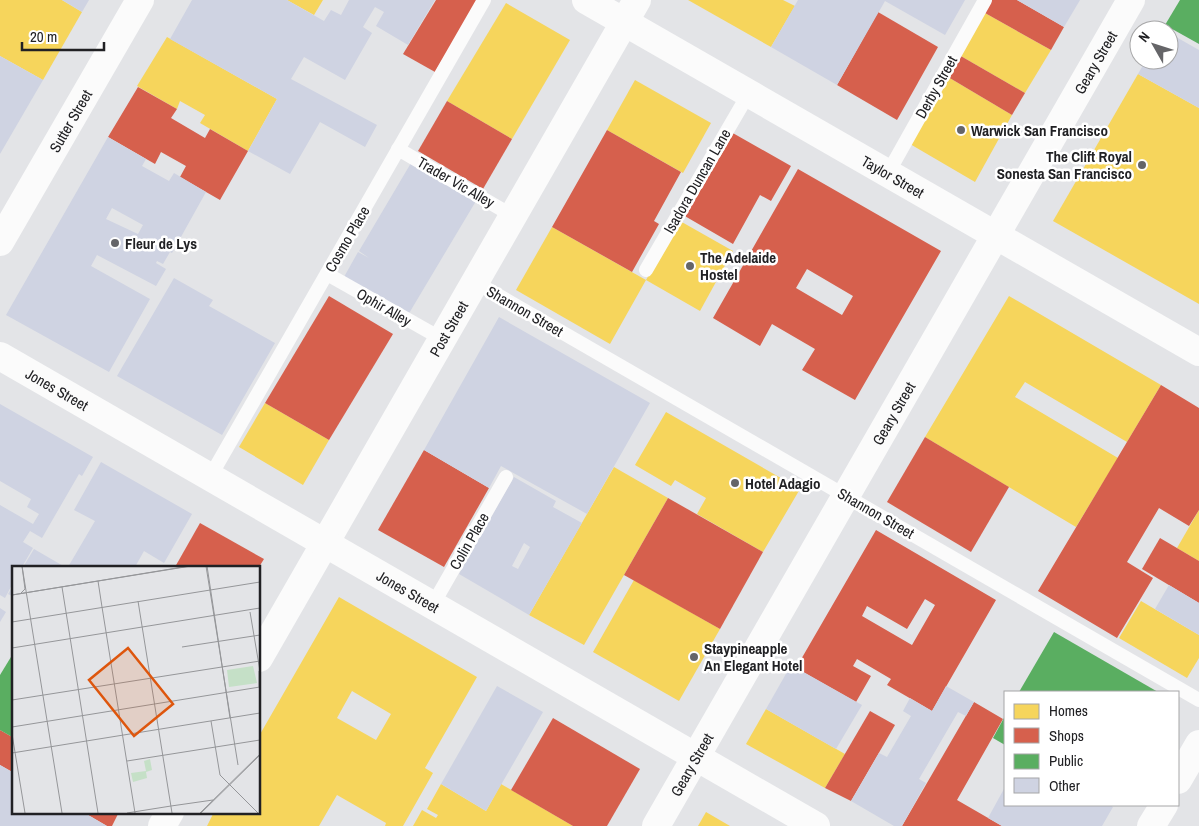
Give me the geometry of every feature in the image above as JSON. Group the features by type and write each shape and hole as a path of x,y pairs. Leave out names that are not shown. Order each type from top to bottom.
{"main road":[{"name":"Sutter Street","path":"0,242 140,0"},
{"name":"Taylor Street","path":"586,0 631,11 749,93 1199,352"},
{"name":"Geary Street","path":"656,826 1131,0"},
{"name":"Post Street","path":"260,656 631,11"},
{"name":"Jones Street","path":"0,356 816,826"},
{"path":"1179,778 1199,744"},
{"path":"1151,826 1163,806"},
{"path":"162,826 169,814"}],"lane":[{"name":"Cosmo Place","path":"210,477 484,0"},
{"name":"Derby Street","path":"888,173 985,0"},
{"name":"Isadora Duncan Lane","path":"646,270 749,93"},
{"name":"Trader Vic Alley","path":"398,149 513,216"},
{"name":"Ophir Alley","path":"326,274 442,339"},
{"name":"Shannon Street","path":"475,282 1199,700"},
{"name":"Colin Place","path":"432,606 506,477"}],"building: Homes":[{"path":"0,0 62,0 82,12 43,80 0,56"},
{"path":"287,0 323,0 314,15"},
{"path":"688,0 783,0 795,6 771,47"},
{"path":"506,3 570,40 512,139 447,101"},
{"path":"985,13 1051,50 1025,93 959,55"},
{"path":"167,37 277,99 248,151 200,123 205,115 180,101 177,109 137,86"},
{"name":"The Clift Royal Sonesta San Francisco","path":"1138,74 1199,108 1199,304 1053,221"},
{"name":"Warwick San Francisco","path":"948,77 1012,115 975,182 910,144"},
{"path":"635,80 711,123 683,173 607,130"},
{"name":"The Adelaide Hostel","path":"680,221 733,251 700,311 646,280"},
{"path":"552,227 646,280 610,344 516,290"},
{"path":"1009,296 1161,385 1127,442 1025,382 1015,397 1118,458 1076,527 925,437"},
{"path":"265,403 329,440 303,485 239,447"},
{"name":"Hotel Adagio","path":"666,412 800,489 763,552 697,514 706,498 675,480 671,486 635,465"},
{"path":"614,467 668,498 584,645 529,615"},
{"path":"1199,510 1199,561 1177,548"},
{"path":"634,580 720,629 679,701 593,652"},
{"path":"339,597 477,677 425,768 433,773 403,826 385,826 386,823 337,795 319,826 207,826 213,814 260,814 260,734","holes":["352,691 391,714 376,740 337,718"]},
{"path":"1141,601 1199,635 1199,658 1187,678 1119,638"},
{"path":"766,709 845,754 825,788 746,744"},
{"path":"441,784 486,811 501,784 573,826 413,826 422,810 436,818 438,815 427,809"},
{"path":"706,812 730,826 698,826"}],"building: Shops":[{"path":"436,0 478,0 435,72 403,54"},
{"path":"992,0 1017,0 1064,27 1051,50 985,13"},
{"path":"878,12 938,47 897,120 837,85"},
{"path":"959,55 1025,93 1012,115 948,77"},
{"path":"138,87 177,109 171,118 205,138 210,129 248,151 220,200 180,177 186,166 161,152 155,164 108,137"},
{"path":"447,101 512,139 483,189 418,151"},
{"path":"607,130 681,172 654,221 659,224 632,272 552,227"},
{"path":"731,132 791,166 771,201 760,195 733,244 683,215"},
{"path":"798,169 941,251 855,400 802,370 815,349 772,324 760,346 713,318","holes":["807,269 853,296 842,315 796,288"]},
{"path":"329,296 393,334 329,440 265,403"},
{"path":"1161,385 1199,408 1199,510 1189,526 1159,508 1127,562 1153,578 1117,638 1038,591"},
{"path":"925,437 1009,487 971,552 887,502"},
{"path":"424,450 489,488 444,567 378,530"},
{"path":"668,498 763,552 720,629 624,575"},
{"path":"200,523 264,559 260,566 176,566"},
{"path":"876,530 996,600 932,711 887,685 891,679 857,659 853,666 871,676 856,702 796,668","holes":["925,599 935,605 912,645 862,616 867,606 907,629"]},
{"path":"1160,538 1199,561 1199,603 1142,569"},
{"path":"974,702 1003,719 957,800 1002,826 902,826"},
{"path":"870,711 895,725 851,801 825,788"},
{"path":"553,718 640,769 607,826 573,826 511,790"},
{"path":"0,730 12,737 12,772 0,765"},
{"path":"86,814 118,814 112,826 107,826"}],"building: Public":[{"path":"1180,0 1199,0 1199,44 1179,33 1179,20 1168,20"},
{"path":"1054,632 1156,691 1020,691"},
{"path":"12,655 12,737 0,730 0,675"},
{"path":"1004,718 1004,744 993,738"}],"building: Other":[{"path":"62,0 89,0 82,12"},
{"path":"192,0 287,0 324,21 331,10 341,15 349,0 435,0 408,45 376,26 384,12 375,7 363,27 372,33 345,80 304,57 291,79 377,125 365,147 320,122 290,174 248,151 277,99 170,39"},
{"path":"798,0 965,0 945,35 885,1 837,85 771,47"},
{"path":"1017,0 1080,0 1064,27"},
{"path":"1179,39 1199,50 1199,108 1138,74 1140,70 1179,70"},
{"path":"0,56 43,80 0,154"},
{"path":"108,137 146,159 142,166 169,181 174,173 206,192 172,253 170,252 163,264 157,261 156,263 166,269 156,286 97,255 91,266 150,299 109,372 6,315","holes":["112,208 143,225 138,234 106,219"]},
{"path":"411,163 476,201 408,315 344,277 358,252 369,258 359,251"},
{"path":"174,278 213,300 209,306 275,343 222,435 117,376"},
{"path":"499,317 650,403 587,514 501,466 489,488 424,450"},
{"path":"0,404 93,457 82,476 79,474 42,538 30,531 23,542 33,548 23,566 12,566 12,585 5,598 0,595 0,505 33,524 39,514 27,507 31,499 0,481"},
{"path":"101,462 192,514 164,563 144,551 136,566 69,566 95,521 74,510"},
{"path":"514,477 556,501 553,507 582,523 529,615 459,574","holes":["524,543 530,547 518,569 512,566"]},
{"path":"34,549 63,566 24,566"},
{"path":"1169,585 1199,603 1199,635 1155,609"},
{"path":"12,587 12,596 8,594"},
{"path":"0,608 6,612 0,622"},
{"path":"791,665 862,705 836,749 766,709"},
{"path":"497,686 543,712 486,811 441,784"},
{"path":"946,686 974,702 966,716 958,712 919,779 926,783 902,826 894,826 851,801 879,753 887,757 911,716 903,711 910,698 932,711"},
{"path":"0,765 12,772 12,814 86,814 107,826 0,826"},
{"path":"1004,789 1004,806 1113,807 1102,826 1002,826 988,818"}],"place":[{"name":"Warwick San Francisco","path":"961,130"},
{"name":"The Clift Royal Sonesta San Francisco","path":"1142,165"},
{"name":"Fleur de Lys","path":"115,243"},
{"name":"The Adelaide Hostel","path":"690,266"},
{"name":"Hotel Adagio","path":"735,483"},
{"name":"Staypineapple An Elegant Hotel","path":"694,657"}]}
